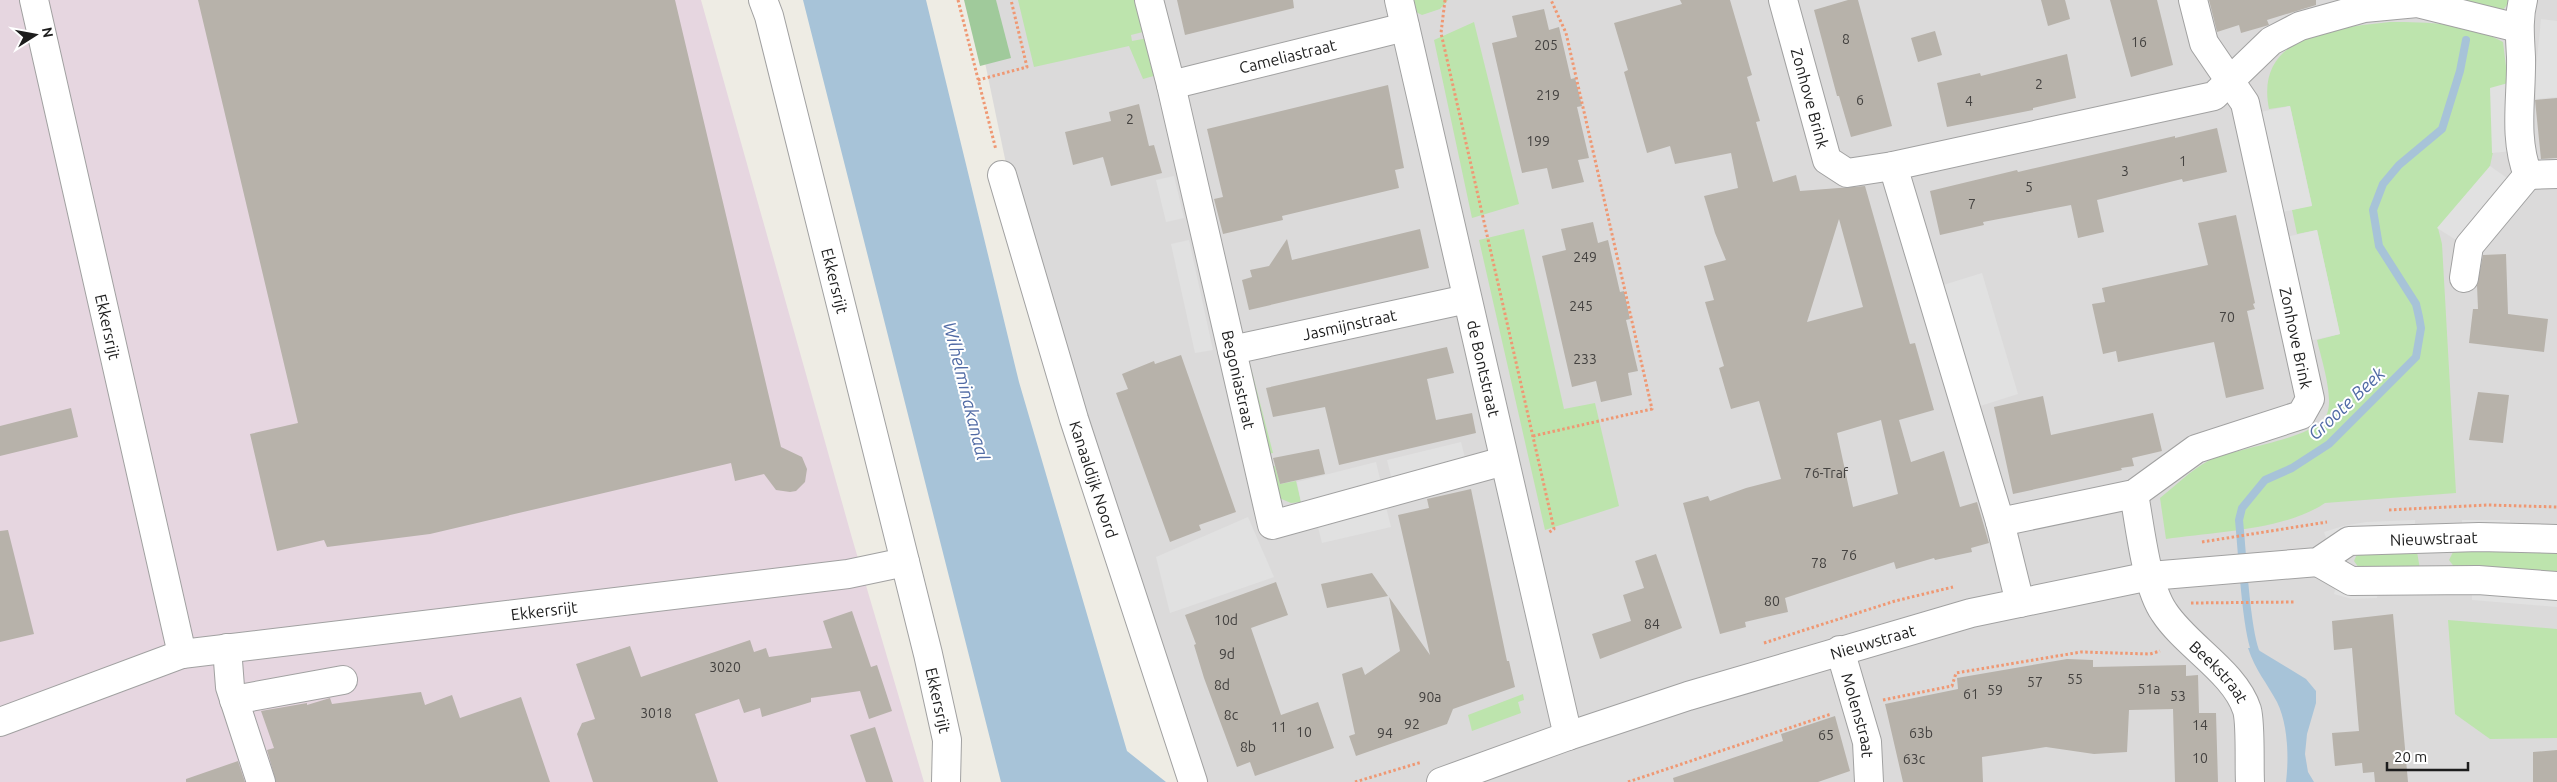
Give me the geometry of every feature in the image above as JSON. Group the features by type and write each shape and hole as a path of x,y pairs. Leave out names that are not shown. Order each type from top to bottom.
{"street":[{"name":"Ekkersrijt","path":"34,0 182,654"},
{"name":"Ekkersrijt","path":"763,0 944,723 948,757 946,782"},
{"name":"Begoniastraat","path":"1149,0 1171,85 1272,525 1504,461"},
{"name":"de Bontstraat","path":"1399,0 1568,736"},
{"name":"Zonhove Brink","path":"1783,0 1827,160 1847,173 1892,166 2214,96 2271,41 2300,26 2364,8 2417,4 2518,28"},
{"name":"Zonhove Brink","path":"2000,522 2134,494 2196,450 2301,415 2307,408 2310,399 2245,103 2204,43 2194,0"},
{"path":"2523,0 2518,28 2521,57 2519,120 2522,160 2528,175"},
{"name":"Cameliastraat","path":"1171,85 1405,27"},
{"path":"1892,166 2000,522 2020,603"},
{"name":"Kanaaldijk Noord","path":"1002,174 1074,419 1193,782"},
{"path":"2464,278 2469,246 2528,175 2557,174"},
{"name":"Jasmijnstraat","path":"1232,350 1467,299"},
{"path":"2134,494 2150,576"},
{"name":"Nieuwstraat","path":"1441,782 1479,776 1568,736 1840,650 1971,613 2150,576 2306,564 2349,541 2479,537 2557,539"},
{"name":"Ekkersrijt","path":"0,722 182,654 848,574 905,562"},
{"path":"2306,564 2351,581 2478,580 2557,586"},
{"name":"Beekstraat","path":"2150,576 2163,611 2188,642 2232,682 2247,710 2250,782"},
{"path":"227,648 230,687 261,782"},
{"name":"Molenstraat","path":"1840,650 1867,742 1869,782"},
{"path":"234,700 343,680"}],"path":[{"path":"958,0 1002,174"},
{"path":"978,80 1027,67 1011,0"},
{"path":"1445,0 1441,33 1554,529 1523,546"},
{"path":"1533,436 1652,409 1566,34 1551,0"},
{"path":"2194,543 2293,526"},
{"path":"2200,602 2295,602"},
{"path":"1628,782 1857,706 1952,686 1956,673 2081,652 2150,654 2188,642"}],"shaded area":[{"path":"0,0 701,0 852,538 924,782 0,782"},
{"path":"972,0 2557,0 2557,782 1191,782 1052,385"},
{"path":"2541,19 2557,21 2557,97 2536,99 2535,80"},
{"path":"2508,83 2512,151 2492,153 2490,88"},
{"path":"2290,106 2312,206 2282,212 2260,112"},
{"path":"2490,166 2510,180 2461,243 2437,228"},
{"path":"1174,176 1184,218 1166,222 1156,180"},
{"path":"2317,230 2340,334 2309,341 2286,237"},
{"path":"1189,240 1213,350 1195,353 1171,244"},
{"path":"1982,273 2018,394 1977,407 1940,286"},
{"path":"1461,442 1466,462 1392,480 1387,460"},
{"path":"1376,462 1381,483 1301,502 1297,482"},
{"path":"1386,507 1391,527 1322,543 1317,523"},
{"path":"1248,517 1274,577 1170,613 1156,557"},
{"path":"2415,520 2415,528 2327,540 2324,532 2366,522"},
{"path":"2462,520 2510,520 2510,528 2462,528"},
{"path":"2336,587 2378,590 2377,598 2352,599 2334,594"},
{"path":"2472,590 2557,598 2557,607 2472,600"}],"green space":[{"path":"964,0 996,0 1011,58 980,66"},
{"path":"1018,0 1139,0 1147,31 1131,35 1132,41 1148,38 1157,75 1143,79 1129,46 1034,67"},
{"path":"1413,0 1448,0 1440,9 1422,15 1416,12"},
{"path":"2463,0 2508,0 2507,5 2500,13 2463,3"},
{"path":"1474,22 1519,204 1472,218 1434,40"},
{"path":"2390,22 2419,22 2462,27 2503,42 2508,83 2490,166 2481,180 2438,228 2442,244 2456,493 2325,503 2309,512 2270,524 2227,532 2166,539 2160,498 2189,473 2220,456 2291,437 2320,423 2327,414 2329,407 2328,388 2317,340 2340,334 2317,230 2297,234 2292,210 2312,205 2290,106 2269,109 2268,84 2274,65 2286,50 2304,40 2324,32"},
{"path":"1524,229 1564,409 1595,403 1619,506 1545,530 1479,240"},
{"path":"1248,364 1250,364 1273,453 1266,454"},
{"path":"1275,466 1280,484 1296,481 1301,502 1291,503 1279,498 1269,468"},
{"path":"2454,550 2557,552 2557,576 2455,568 2449,560"},
{"path":"2417,552 2420,569 2359,568 2354,561 2357,554"},
{"path":"2448,620 2557,629 2557,738 2490,739 2455,714"},
{"path":"1523,694 1524,700 1518,702 1521,713 1472,731 1468,715"}],"water":[{"name":"Wilhelminakanaal","path":"803,0 926,0 1019,382 1127,751 1166,782 1001,782"},
{"path":"2248,648 2255,648 2306,679 2316,691 2316,703 2307,734 2305,754 2308,772 2314,782 2286,782 2287,752 2281,711"}],"building":[{"path":"198,0 675,0 781,447 802,457 807,469 805,482 796,491 790,492 776,490 764,474 735,481 731,463 430,534 327,547 324,540 277,551 250,434 298,423"},
{"path":"1177,0 1293,0 1294,8 1185,35"},
{"path":"1680,0 1730,0 1752,75 1747,77 1760,121 1756,122 1773,182 1796,175 1800,191 1865,186 1910,344 1915,343 1934,410 1899,420 1911,462 1944,451 1960,507 1977,502 1989,543 1971,548 1972,552 1935,560 1934,558 1896,569 1894,562 1785,598 1788,612 1745,622 1746,627 1720,634 1683,503 1708,496 1710,501 1746,488 1781,479 1759,401 1731,409 1719,368 1724,366 1705,302 1714,300 1704,266 1726,260 1715,233 1704,196 1738,188 1731,153 1675,164 1670,146 1647,153 1624,72 1628,70 1614,23 1682,4","holes":["1839,219 1863,307 1807,322","1881,420 1898,494 1853,507 1837,433"]},
{"path":"1848,0 1858,0 1892,126 1851,137 1839,96 1837,96 1814,10"},
{"path":"2041,0 2065,0 2070,19 2048,26"},
{"path":"2110,0 2157,0 2173,65 2131,77"},
{"path":"2209,0 2316,0 2316,5 2267,20 2269,25 2241,33 2239,25 2217,32"},
{"path":"1544,9 1549,30 1559,27 1571,79 1575,78 1582,106 1577,107 1589,158 1578,160 1584,182 1552,189 1547,168 1522,173 1492,43 1517,37 1512,16"},
{"path":"1935,31 1942,55 1918,62 1911,38"},
{"path":"2067,54 2076,98 2033,108 2033,110 1947,127 1937,83 1980,73 1981,76"},
{"path":"1388,85 1404,168 1395,170 1399,188 1282,216 1283,220 1223,234 1214,199 1223,197 1207,129"},
{"path":"2557,98 2557,158 2541,159 2535,100"},
{"path":"1139,104 1149,146 1154,145 1162,173 1111,186 1103,157 1073,165 1065,132 1111,121 1109,112"},
{"path":"2217,128 2227,172 2183,182 2182,179 2097,200 2104,232 2078,238 2071,205 1983,222 1984,225 1940,235 1930,191 2017,170 2018,172"},
{"path":"2236,215 2255,303 2253,304 2255,309 2247,311 2264,389 2226,398 2214,342 2118,362 2116,351 2103,354 2092,304 2105,302 2102,288 2208,265 2198,223"},
{"path":"1593,222 1598,243 1608,240 1620,292 1624,291 1630,319 1626,320 1638,371 1628,373 1632,395 1601,402 1596,381 1572,387 1542,256 1566,250 1561,229"},
{"path":"1420,229 1429,268 1249,310 1242,280 1252,277 1250,270 1269,266 1287,239 1292,260"},
{"path":"2506,254 2508,314 2548,319 2544,352 2469,343 2473,309 2478,309 2477,285 2483,255"},
{"path":"1447,347 1454,373 1427,379 1436,420 1472,413 1476,433 1339,465 1325,407 1273,417 1266,388"},
{"path":"1181,355 1236,512 1199,525 1201,530 1170,542 1116,393 1128,389 1122,374 1154,361 1155,364"},
{"path":"2478,392 2509,395 2503,443 2469,440"},
{"path":"2043,396 2051,435 2153,413 2162,451 2132,458 2134,466 2121,468 2122,470 2013,494 1994,407"},
{"path":"71,408 78,437 0,456 0,426"},
{"path":"1319,449 1325,474 1280,484 1273,458"},
{"path":"1471,489 1507,661 1509,661 1515,687 1453,709 1447,724 1356,756 1349,736 1355,734 1342,674 1362,667 1365,675 1400,651 1389,597 1430,655 1398,515 1429,508 1427,499"},
{"path":"8,530 34,634 0,642 0,531"},
{"path":"1656,554 1682,628 1600,659 1592,634 1631,621 1623,595 1644,588 1635,561"},
{"path":"1372,573 1388,596 1327,608 1321,584"},
{"path":"1276,582 1288,615 1251,628 1281,715 1318,702 1334,748 1255,776 1250,762 1237,767 1204,678 1194,645 1196,644 1185,615"},
{"path":"852,611 871,667 877,665 892,711 869,719 860,691 811,698 811,702 762,717 760,708 744,713 739,699 695,714 718,782 593,782 577,734 582,723 595,719 576,664 630,646 641,677 750,640 754,652 766,648 769,657 832,648 823,621"},
{"path":"2393,614 2408,782 2375,782 2374,772 2363,773 2362,763 2335,766 2332,733 2359,731 2352,648 2334,650 2332,621"},
{"path":"2067,659 2093,660 2093,667 2186,665 2186,676 2198,675 2199,713 2216,713 2218,782 2175,782 2173,709 2129,710 2127,752 2094,754 2046,747 1982,757 1983,782 1903,782 1885,704 1958,689 1957,678"},
{"path":"421,692 425,705 452,695 460,718 521,697 550,782 276,782 267,750 274,748 261,711 307,703 307,705 330,698 332,704"},
{"path":"1835,716 1850,771 1818,782 1674,782 1673,778 1783,741 1781,734"},
{"path":"875,727 893,782 866,782 850,735"},
{"path":"2557,750 2557,782 2533,782 2533,752"},
{"path":"238,761 245,782 186,782 186,779"}],"waterway":[{"name":"Groote Beek","path":"2258,657 2250,632 2245,592 2239,520 2242,508 2265,480 2292,468 2329,444 2416,357 2421,328 2416,304 2379,246 2373,210 2383,184 2399,165 2442,129 2460,71 2466,40"}]}
